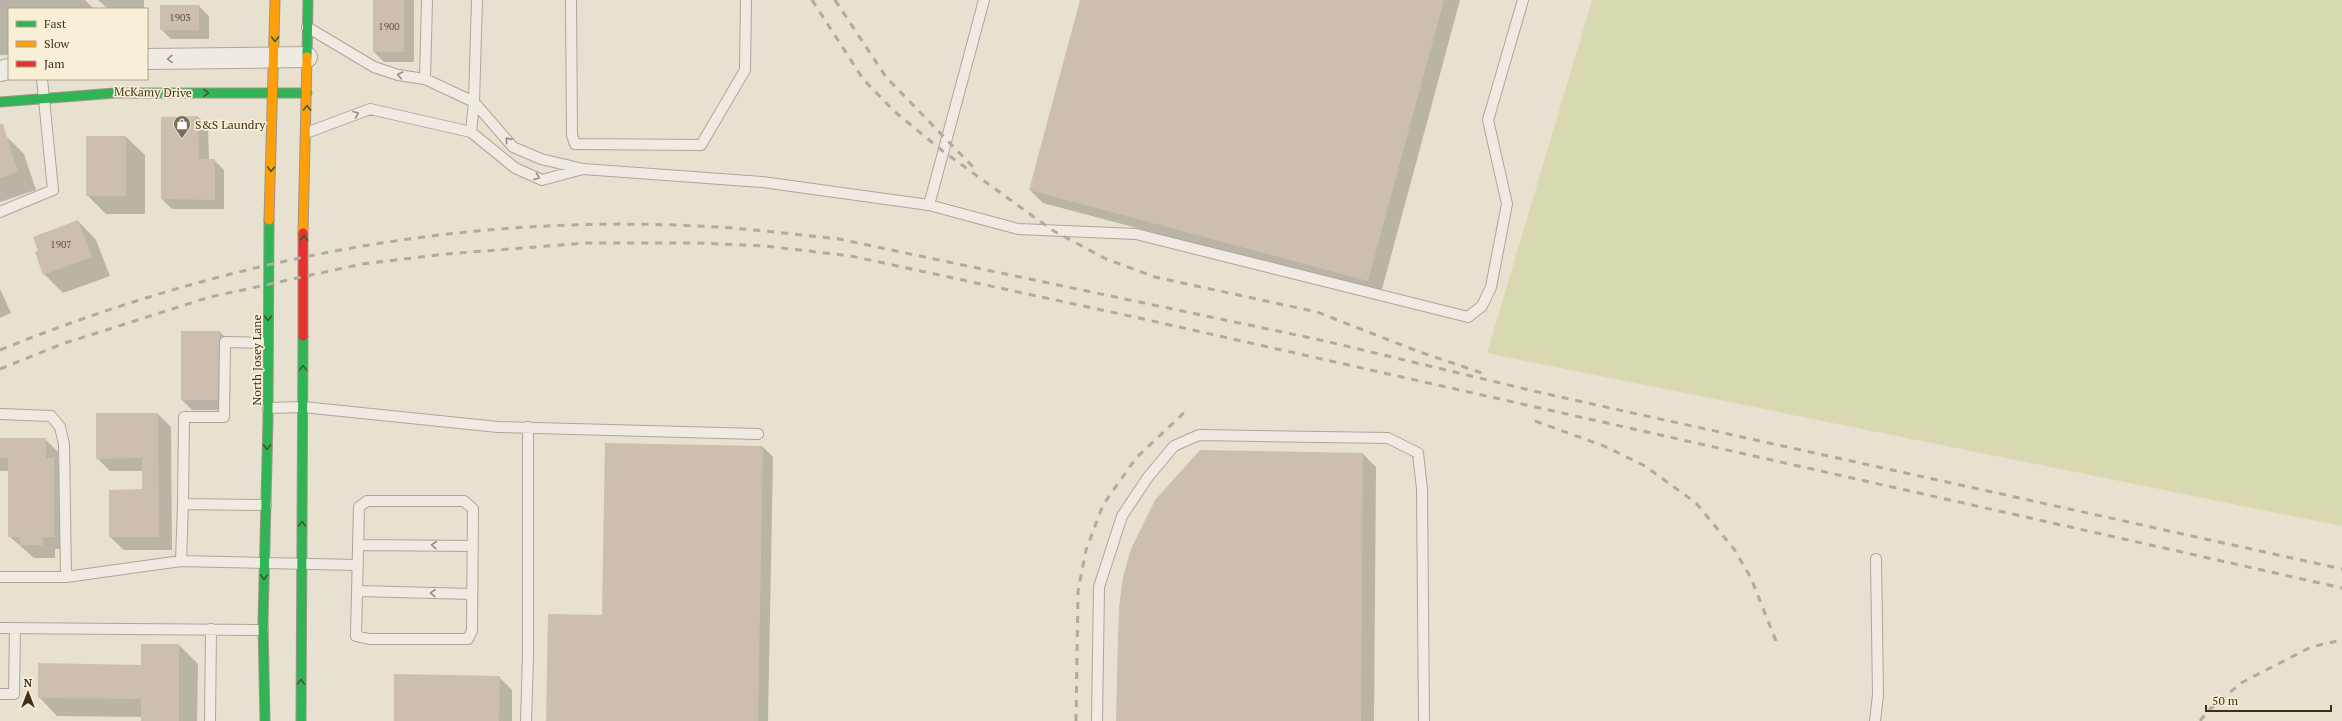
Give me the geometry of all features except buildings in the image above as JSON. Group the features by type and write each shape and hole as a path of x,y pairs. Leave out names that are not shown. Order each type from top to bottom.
{"main road":[{"name":"North Josey Lane","path":"264,721 263,630 268,408 268,234 274,94 275,0"},
{"path":"301,721 308,0"},
{"name":"McKamy Drive","path":"0,102 43,96 96,92 307,93"}],"street":[{"path":"148,59 307,57"}],"lane":[{"path":"425,80 427,0"},
{"path":"471,132 474,102 477,0"},
{"path":"571,0 572,135 576,144 701,145 745,70 746,0"},
{"path":"929,205 984,0"},
{"path":"307,27 374,67 398,75 425,80 474,102 513,147 541,159 583,169 762,182 929,205 1018,229 1136,234 1468,317 1482,306 1491,287 1507,204 1488,120 1523,0"},
{"path":"0,212 52,190 42,80"},
{"path":"306,133 370,109 471,132 515,168 542,180 583,169"},
{"path":"181,561 184,417 224,417 225,342 268,343"},
{"path":"268,408 303,407 498,427 758,434"},
{"path":"0,414 51,416 60,427 64,444 66,577"},
{"path":"526,721 528,656 528,428"},
{"path":"1096,721 1099,588 1122,516 1148,477 1174,446 1199,435 1388,438 1418,453 1422,489 1424,721"},
{"path":"366,501 464,501 473,509 473,546 472,631 468,639 369,638 356,636 360,507 366,501"},
{"path":"182,504 266,505"},
{"path":"359,544 473,546"},
{"path":"1875,721 1878,695 1876,559"},
{"path":"0,577 66,577 181,561 358,565"},
{"path":"358,591 472,594"},
{"path":"0,628 263,630"},
{"path":"0,694 14,694 15,628"},
{"path":"210,721 211,629"}],"green space":[{"path":"1592,0 2342,0 2342,526 1487,353"}],"railway":[{"path":"812,0 863,79 895,112 944,152 1052,230 1106,259 1155,277 1317,312 1417,351 1488,375"},
{"path":"835,0 886,77 975,169"},
{"path":"0,350 84,318 169,291 255,268 342,250 430,236 518,228 608,224 698,226 751,230 839,239 1325,341 1542,393 2342,569"},
{"path":"0,369 62,344 210,297 362,264 446,254 586,243 698,243 765,246 851,256 1139,318 2342,588"},
{"path":"1076,721 1078,591 1086,550 1103,505 1136,458 1188,409"},
{"path":"1535,421 1604,446 1645,466 1696,503 1734,549 1751,578 1776,641"},
{"path":"2200,721 2208,711 2241,683 2311,647 2342,640"}],"traffic: fast":[{"path":"307,57 308,0"},
{"path":"0,102 115,93 307,93"},
{"path":"265,721 263,623 268,419 269,220"},
{"path":"301,721 303,336"}],"traffic: slow":[{"path":"269,220 275,0"},
{"path":"303,233 307,57"}],"traffic: jam":[{"path":"303,233 303,336"}],"place":[{"name":"S&S Laundry","path":"182,139"}]}
